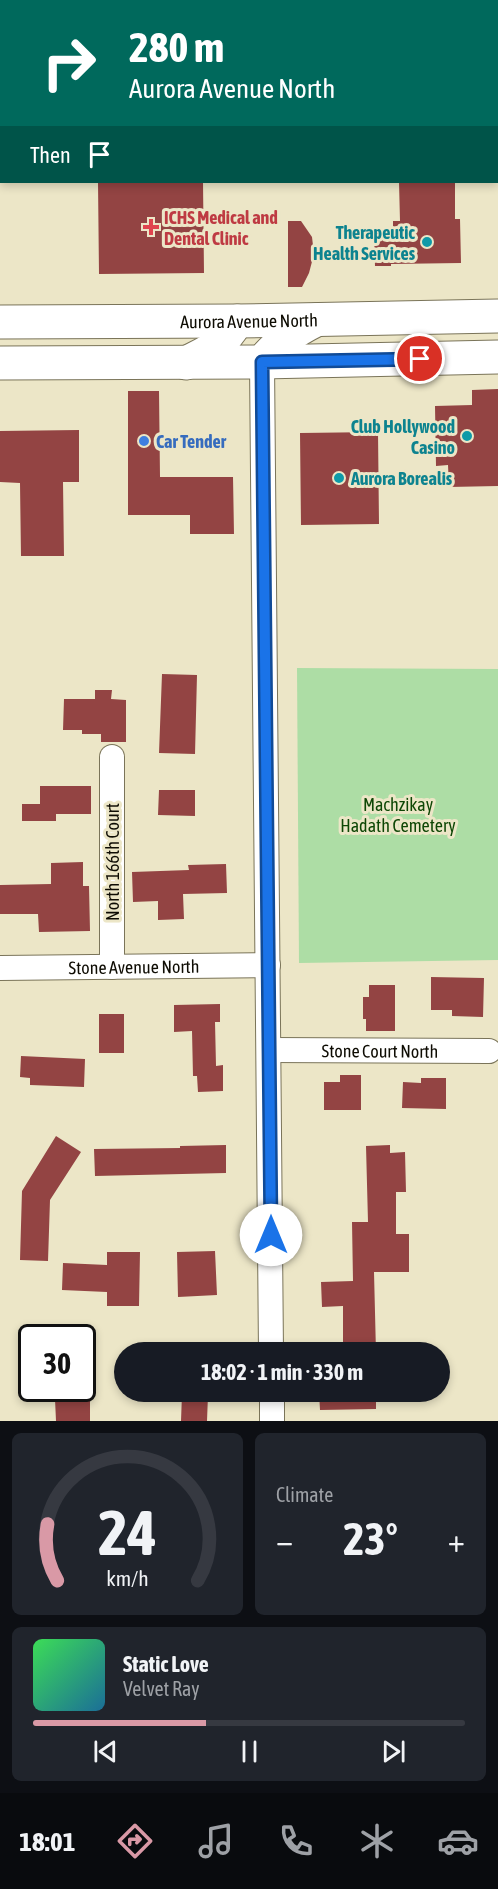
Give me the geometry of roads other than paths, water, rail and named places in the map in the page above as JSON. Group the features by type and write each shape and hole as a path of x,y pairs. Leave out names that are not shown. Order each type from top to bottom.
{"main road":[{"name":"Aurora Avenue North","path":"0,322 237,321 498,316"},
{"path":"262,362 292,332 316,320"},
{"path":"186,363 216,348 226,339 237,321"},
{"path":"0,363 186,363 498,357"}],"street":[{"path":"262,362 272,1342"},
{"name":"North 166th Court","path":"112,757 112,967"},
{"name":"Stone Avenue North","path":"0,968 268,965"},
{"name":"Stone Court North","path":"270,1050 489,1051"},
{"path":"272,1402 272,1421"}],"place":[{"name":"ICHS Medical and Dental Clinic","path":"151,227"},
{"name":"Therapeutic Health Services","path":"427,242"},
{"name":"Club Hollywood Casino","path":"467,436"},
{"name":"Car Tender","path":"144,441"},
{"name":"Aurora Borealis","path":"339,478"}],"park label":[{"name":"Machzikay Hadath Cemetery","path":"398,814"}]}
